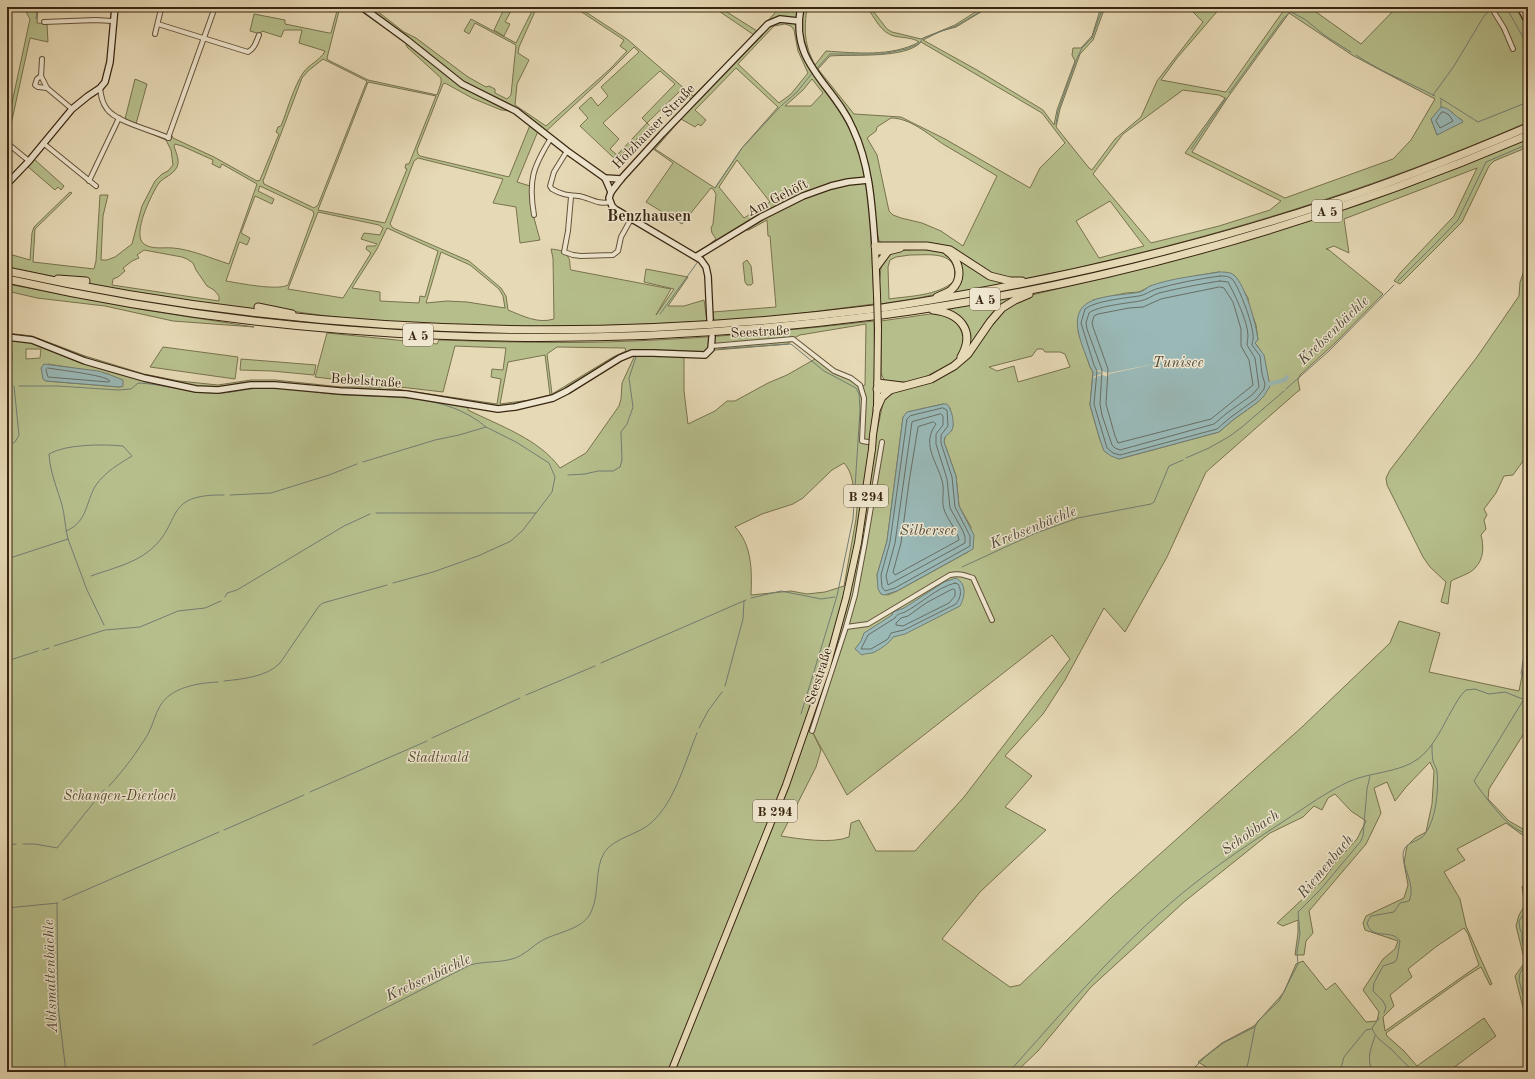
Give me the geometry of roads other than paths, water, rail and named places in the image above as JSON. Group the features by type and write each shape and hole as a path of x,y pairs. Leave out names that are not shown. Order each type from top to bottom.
{"highway":[{"name":"A 5","path":"1528,127 1411,174 1296,214 1167,251 1036,281 924,301 882,311 921,310 1048,287 1196,251 1291,223 1398,186 1528,135"},
{"path":"876,248 893,245 942,248 955,253 982,272 996,278 1010,281 1036,281"},
{"path":"876,248 888,251 904,246"},
{"name":"A 5","path":"924,301 949,291 955,286 958,278 959,268 956,261 942,248"},
{"path":"877,266 888,251"},
{"name":"A 5","path":"7,272 147,298 212,308 305,319 493,331 582,331 720,325 873,312 768,328 654,336 540,338 430,336 312,327 209,315 118,301 7,279"},
{"path":"46,280 66,279 86,281"},
{"name":"A 5","path":"958,363 968,354 990,322 1002,308 1015,300 1048,287"},
{"path":"258,307 289,313 305,319"},
{"path":"877,408 882,397 890,390 931,379 958,363 967,345 967,335 964,326 958,318 942,311 921,310"},
{"path":"878,386 902,386"},
{"path":"878,386 890,390"}],"main road":[{"name":"B 294","path":"671,1072 786,785 827,667 846,598 858,542 877,408 878,328 876,248"}],"street":[{"path":"7,184 29,161 72,109 100,88 108,75 112,21 115,7"},
{"path":"153,7 161,8 155,34"},
{"path":"100,88 104,105 108,111 119,118 169,138 215,7"},
{"name":"Holzhauser Straße","path":"362,7 407,40 454,78 471,89 516,111 567,151 605,178 621,179 662,134 768,24 780,20 798,20"},
{"path":"801,7 798,20 801,43 815,75 843,111 853,128 864,160 868,180 876,248"},
{"path":"1493,7 1494,12 1504,28 1513,49"},
{"path":"1520,7 1528,22"},
{"path":"44,22 96,20 112,21"},
{"path":"158,24 248,52 255,46 258,35"},
{"path":"42,59 42,76 47,88 72,109"},
{"path":"42,76 37,79 35,85 38,87 47,88"},
{"path":"88,181 119,118"},
{"path":"534,215 532,198 533,177 537,160 551,138"},
{"path":"7,143 29,161"},
{"path":"43,143 96,186"},
{"path":"567,151 554,172 550,186 552,189 556,192 571,197 579,196 603,204 610,202"},
{"path":"605,178 611,192 610,202 615,209 699,258"},
{"path":"611,192 621,179"},
{"name":"Am Gehöft","path":"699,258 704,252 761,217 803,196 836,185 868,180"},
{"path":"571,197 568,231 564,252 589,257 616,254 624,230 631,219"},
{"name":"Seestraße","path":"699,258 706,267 708,276 710,319"},
{"name":"Bebelstraße","path":"7,337 32,340 85,361 144,378 196,389 218,390 251,385 274,385 340,391 406,394 498,409 515,407 553,398 620,358 632,353 653,352 701,356 709,353 712,346"},
{"name":"Seestraße","path":"712,337 712,346 793,339 834,371 851,378 860,386 864,398 862,441 868,442"},
{"name":"Seestraße","path":"812,731 855,595 882,442"},
{"path":"846,627 868,624 950,575 956,573 973,578 992,620"}],"water":[{"path":"1441,107 1449,110 1463,122 1437,135 1431,119"},
{"name":"Tunisee","path":"1219,272 1234,275 1243,288 1255,325 1258,340 1255,343 1264,355 1270,386 1258,402 1219,432 1119,459 1111,456 1104,451 1090,405 1093,372 1083,347 1077,326 1079,313 1089,302 1097,299 1140,292 1150,286 1167,281"},
{"path":"44,364 98,371 123,380 123,386 46,381 43,379 41,368"},
{"name":"Silbersee","path":"947,404 949,406 953,424 952,430 945,437 944,442 956,476 959,506 974,535 973,549 897,591 884,595 881,594 878,589 877,575 887,541 903,417 907,412"},
{"path":"956,578 962,584 964,591 960,606 905,634 893,637 887,644 875,652 862,655 855,649 861,641 864,633 892,615 893,612 904,608 944,582"}],"waterway":[{"path":"36,19 37,7"},
{"path":"817,68 830,54 882,54 906,49 919,44 923,38 956,26 988,7"},
{"path":"1056,124 1058,111 1077,58 1082,48 1092,38 1103,7"},
{"path":"1282,7 1306,20 1324,35 1351,52"},
{"path":"1433,95 1454,66 1484,16 1491,9 1489,7"},
{"path":"1506,7 1528,46"},
{"path":"1229,93 1283,19 1292,10"},
{"path":"1356,55 1385,72 1435,96"},
{"path":"781,106 797,92 813,72"},
{"path":"1191,149 1226,98"},
{"path":"1440,98 1478,122 1528,102"},
{"path":"1441,100 1441,107"},
{"path":"715,188 742,148 780,107"},
{"path":"1398,281 1458,220 1486,162 1528,144"},
{"path":"660,314 697,263"},
{"name":"Schobbach","path":"1528,277 1526,282 1528,293"},
{"name":"Krebsenbächle","path":"1286,389 1329,351 1394,285"},
{"path":"718,349 791,344 824,371 856,388 859,394 860,410 853,519 837,596 801,714"},
{"path":"568,475 585,474 598,471 613,471 620,467 622,460 621,432 627,424 633,407 629,378 636,357"},
{"path":"1269,384 1285,380 1287,377"},
{"path":"19,386 58,386 118,390 131,389 138,383 209,393 228,393 255,388 280,388 335,394 400,397 418,399 454,408 470,416 486,427"},
{"path":"7,446 15,442 19,435 14,386"},
{"name":"Krebsenbächle","path":"1186,458 1209,448 1230,436 1284,391"},
{"path":"363,462 435,440 486,427 516,442 549,463 555,477 552,492 523,530 511,541 478,556 433,572 393,583"},
{"path":"66,531 78,523 85,511 92,492 100,480 112,469 132,456 123,446 95,445 65,448 49,454 52,474 63,509 66,531 68,539"},
{"name":"Krebsenbächle","path":"962,567 1036,533 1078,518 1151,504 1154,502 1169,466 1183,460"},
{"path":"230,495 271,493 329,475 357,464"},
{"path":"91,576 129,563 143,556 160,541 176,512 182,505 191,499 204,496 224,495"},
{"path":"376,513 536,513"},
{"path":"225,597 227,593 237,590 344,526 370,514"},
{"path":"7,559 68,539 87,590 104,625"},
{"path":"224,681 254,676 275,668 319,606 323,603 387,585"},
{"path":"751,598 781,591 821,599 835,597"},
{"path":"601,663 746,600"},
{"path":"54,646 105,630 140,627 178,611 205,608 221,601"},
{"name":"Krebsenbächle","path":"725,686 743,619 744,601"},
{"name":"Schobbach","path":"1528,643 1521,674 1528,683"},
{"path":"43,650 49,648"},
{"path":"7,661 38,651"},
{"path":"526,695 595,666"},
{"path":"109,786 144,741 150,731 158,709 171,694 186,687 218,682"},
{"name":"Schobbach","path":"1009,1072 1121,949 1170,904 1208,873 1259,837 1335,789 1356,779 1393,770 1410,764 1418,759 1429,749 1458,699 1466,690 1475,689 1489,694 1505,692 1524,699 1528,689"},
{"name":"Krebsenbächle","path":"699,728 708,711 722,692"},
{"path":"432,738 520,698"},
{"path":"1528,699 1524,699 1474,781 1502,817 1514,827 1528,835"},
{"name":"Krebsenbächle","path":"313,1045 470,965 516,958 543,940 577,926 588,918 594,905 599,867 604,853 614,843 647,826 660,813 679,780 697,733"},
{"path":"310,792 427,741"},
{"path":"1384,1013 1386,1007 1383,1001 1373,991 1374,983 1383,966 1395,962 1397,959 1400,941 1392,935 1373,932 1367,923 1371,916 1394,912 1400,903 1409,901 1411,888 1403,856 1404,850 1408,845 1423,837 1432,821 1436,804 1438,779 1437,771 1433,762 1432,745"},
{"name":"Riemenbach","path":"1245,1072 1255,1027 1258,1021 1279,1001 1298,964 1297,952 1300,934 1298,912 1320,890 1361,841 1363,836 1367,789 1370,776"},
{"path":"23,844 35,844 57,848 104,790"},
{"path":"224,830 304,795"},
{"path":"63,900 219,832"},
{"path":"7,845 16,844"},
{"path":"1528,883 1526,889 1527,909 1519,921 1522,933 1522,942 1527,951 1527,961 1520,973 1519,980 1528,1013"},
{"name":"Abtsmattenbächle","path":"57,903 58,1006 66,1072"},
{"path":"7,908 58,903"},
{"path":"1379,1018 1372,1028 1376,1035 1413,1072"},
{"path":"1190,1072 1205,1057 1223,1043 1255,1027"},
{"name":"Riemenbach","path":"1340,1072 1344,1057 1366,1030 1371,1029"},
{"path":"1372,1072 1370,1054 1375,1036"}],"district":[{"name":"Benzhausen","path":"649,215"}],"park label":[{"name":"Stadtwald","path":"438,757"},
{"name":"Schangen-Dierloch","path":"120,795"}]}
